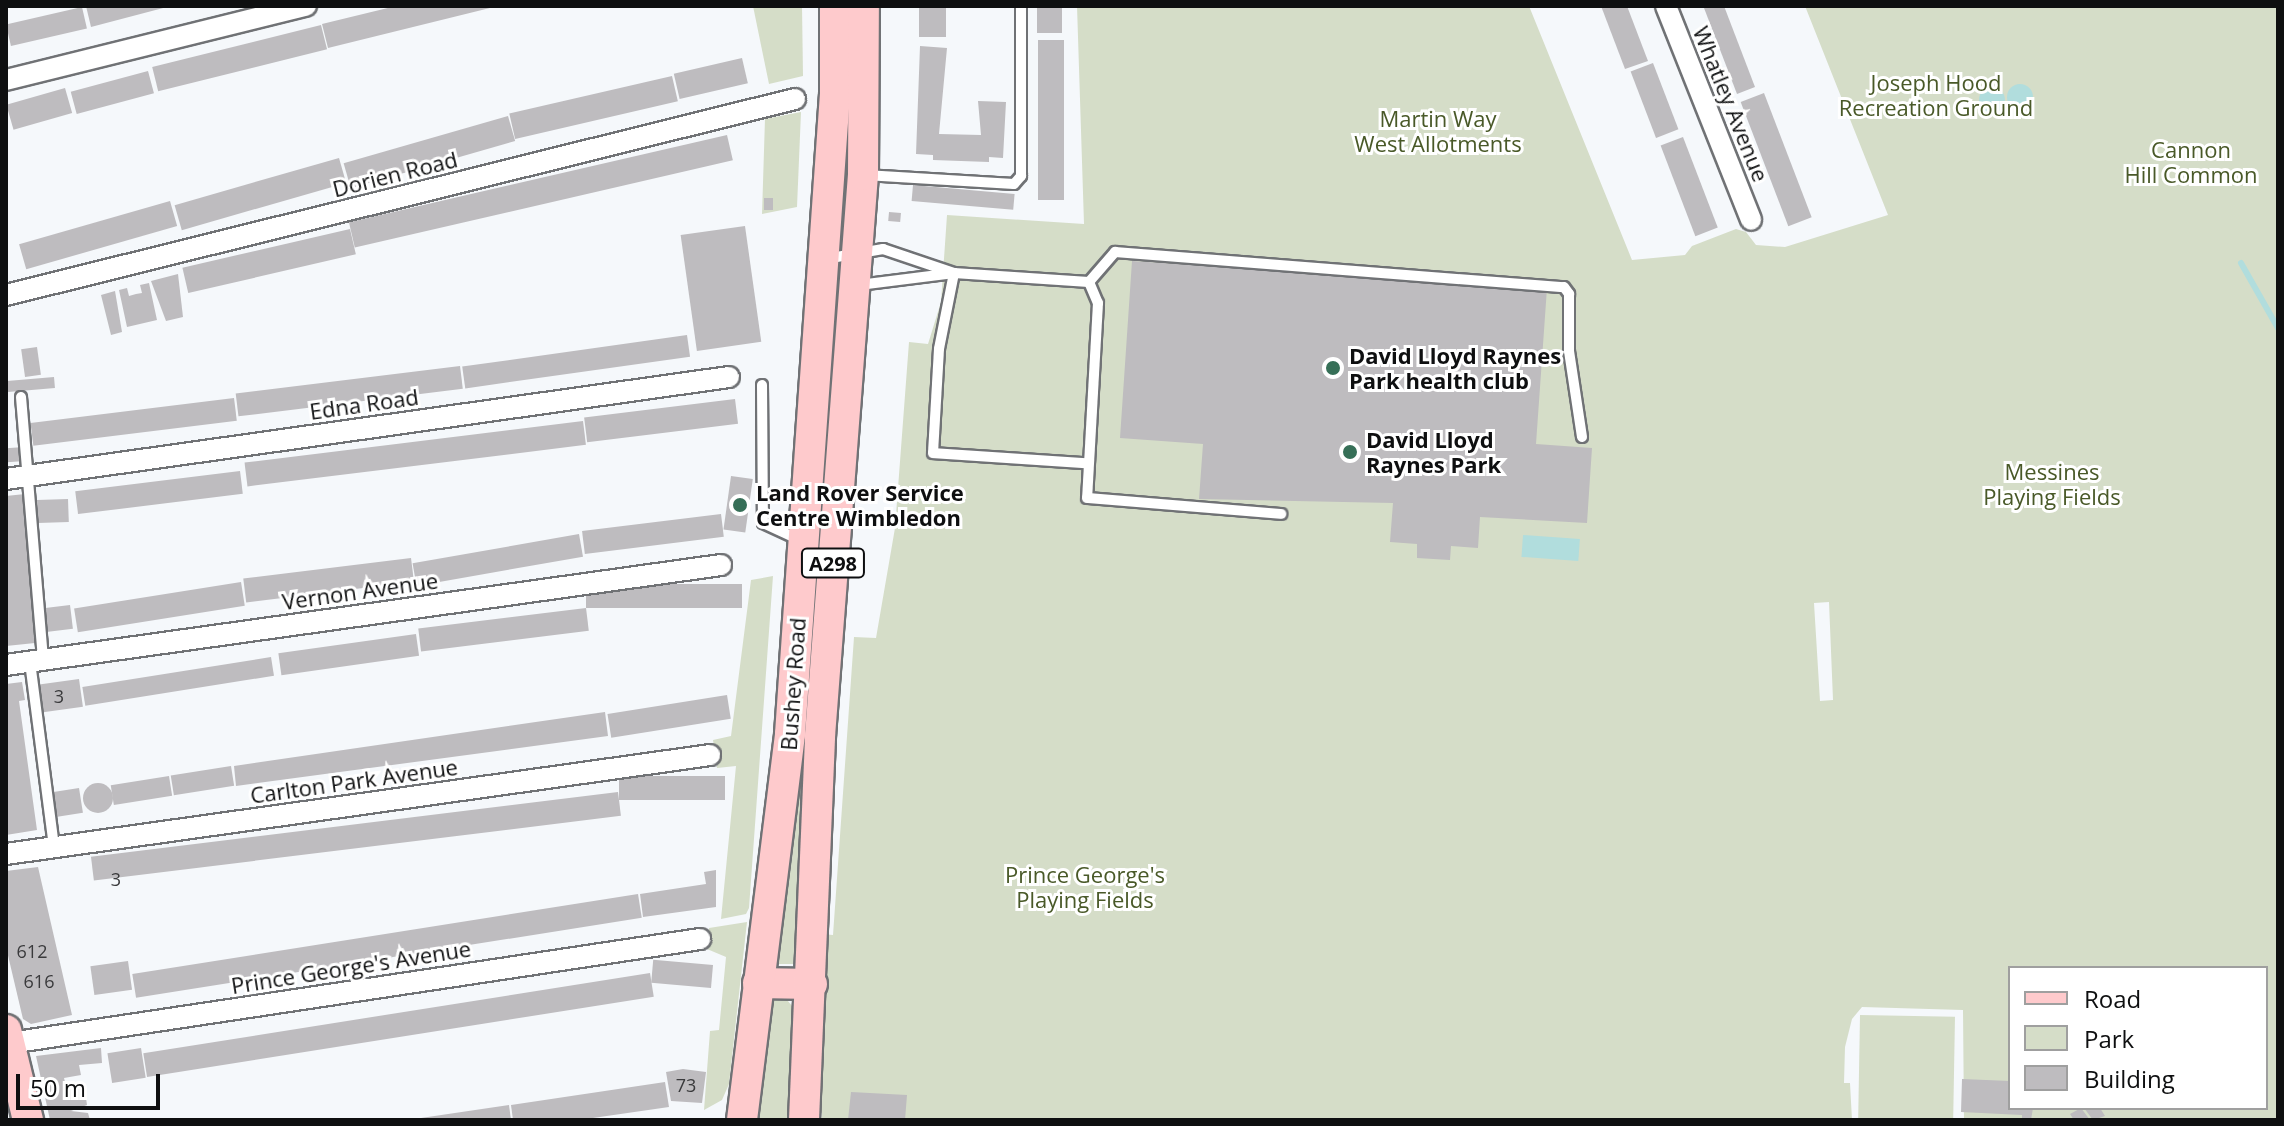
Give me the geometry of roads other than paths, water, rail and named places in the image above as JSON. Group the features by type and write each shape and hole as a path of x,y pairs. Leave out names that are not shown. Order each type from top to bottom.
{"main road":[{"name":"Bushey Road","path":"742,1120 789,750 835,93 835,6"},
{"name":"Bushey Road","path":"804,1120 820,736 863,175 864,6"},
{"path":"758,983 812,984"},
{"path":"9,1049 28,1120"}],"street":[{"path":"6,80 306,6"},
{"name":"Whatley Avenue","path":"1666,6 1751,220"},
{"name":"Dorien Road","path":"6,295 795,99"},
{"name":"Edna Road","path":"6,479 729,377"},
{"name":"Vernon Avenue","path":"6,665 721,565"},
{"name":"Carlton Park Avenue","path":"6,854 710,755"},
{"name":"Prince George's Avenue","path":"9,1049 700,939"}],"lane":[{"path":"863,175 1014,184 1021,176 1021,6"},
{"path":"821,260 857,253 903,252 954,273"},
{"path":"1089,282 1115,252 1564,287 1569,294 1569,351 1582,437"},
{"path":"954,273 939,349 933,453 1085,463"},
{"path":"855,286 954,273 1089,282"},
{"path":"1089,282 1098,303 1098,328 1085,463 1087,498 1281,514"},
{"path":"762,385 763,523 804,541"},
{"path":"21,397 30,476 36,661 54,848"}],"water":[{"path":"2020,84 2029,88 2033,97 2029,106 2020,110 2011,106 2007,97 2011,88"},
{"path":"1992,87 2001,91 2005,100 2001,109 1992,113 1983,109 1979,100 1983,91"},
{"path":"1523,535 1580,539 1578,561 1521,557"}],"waterway":[{"path":"2241,263 2278,328"}],"place":[{"name":"David Lloyd Raynes Park health club","path":"1333,368"},
{"name":"David Lloyd Raynes Park","path":"1350,452"},
{"name":"Land Rover Service Centre Wimbledon","path":"740,505"}],"park label":[{"name":"Joseph Hood Recreation Ground","path":"1936,94"},
{"name":"Martin Way West Allotments","path":"1438,130"},
{"name":"Cannon Hill Common","path":"2191,162"},
{"name":"Messines Playing Fields","path":"2052,484"},
{"name":"Prince George's Playing Fields","path":"1085,886"}]}
